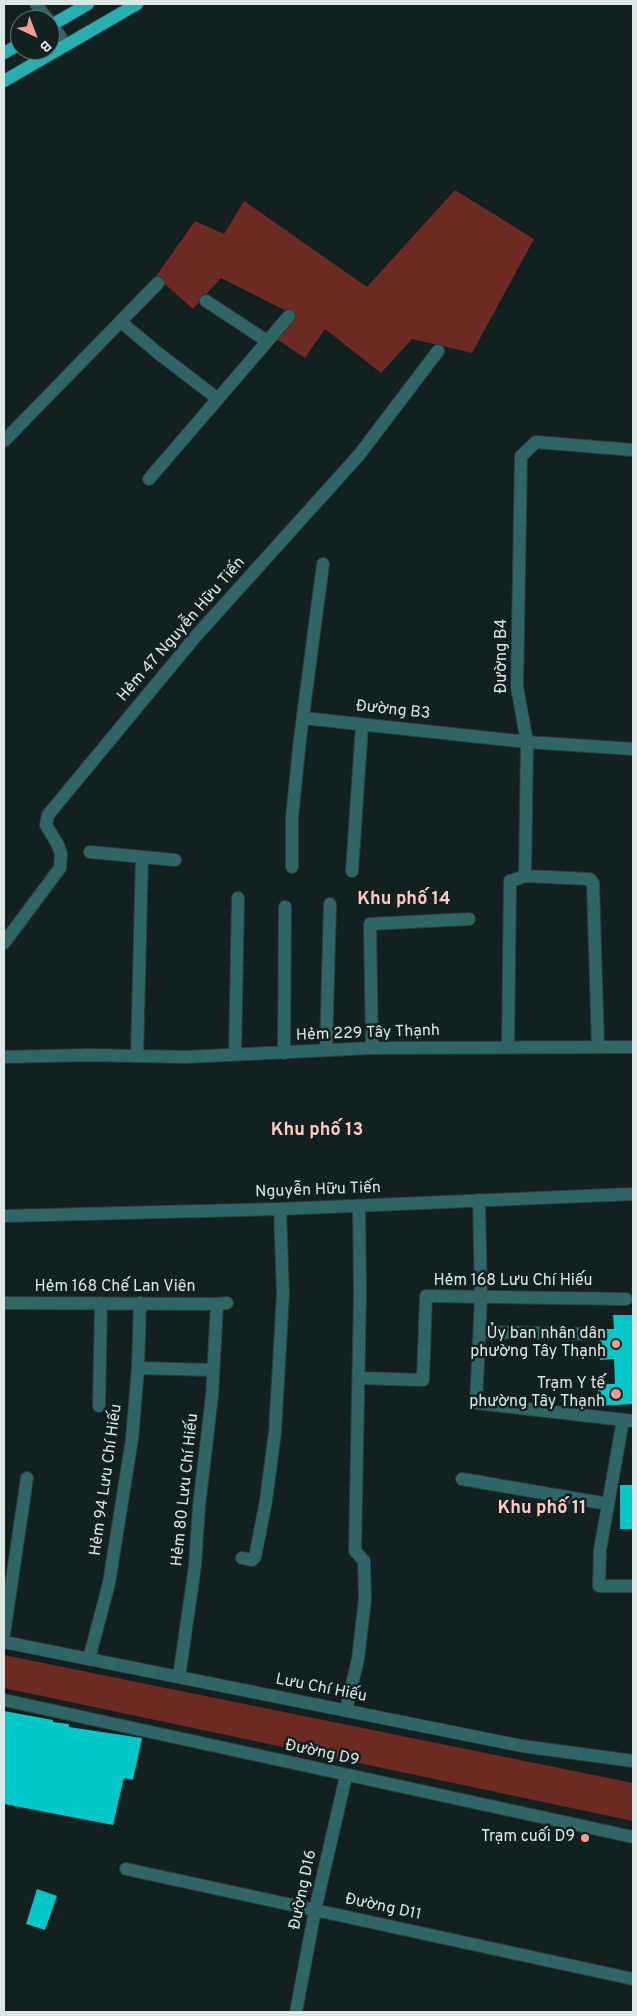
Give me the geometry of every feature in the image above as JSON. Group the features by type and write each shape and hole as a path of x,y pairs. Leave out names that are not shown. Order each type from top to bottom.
{"main road":[{"path":"60,18 88,4"},
{"path":"4,81 137,4"}],"street":[{"path":"60,37 66,45"},
{"path":"4,441 158,283"},
{"path":"206,301 267,341"},
{"path":"149,479 288,316"},
{"path":"121,322 218,399"},
{"name":"Hẻm 47 Nguyễn Hữu Tiến","path":"4,942 60,868 61,854 58,845 47,828 48,815 196,636 359,455 438,352"},
{"name":"Đường B4","path":"525,876 526,742 517,687 521,456 536,442 633,450"},
{"path":"292,867 292,818 323,564"},
{"name":"Đường B3","path":"303,718 526,742 633,749"},
{"path":"352,871 362,725"},
{"path":"90,852 175,860"},
{"path":"137,1056 142,857"},
{"path":"508,1047 510,881 525,876 590,879 593,883 598,1046"},
{"path":"235,1055 238,898"},
{"path":"326,1050 330,904"},
{"path":"284,1052 285,907"},
{"path":"372,1048 370,924 469,919"},
{"name":"Hẻm 229 Tây Thạnh","path":"4,1057 186,1057 372,1048 633,1047"},
{"name":"Nguyễn Hữu Tiến","path":"4,1216 280,1209 633,1194"},
{"path":"479,1200 481,1297 476,1403 628,1421 608,1504 600,1550 598,1586 633,1586"},
{"path":"346,1710 358,1659 365,1599 364,1561 355,1551 360,1294 359,1206"},
{"path":"242,1558 252,1560 255,1557 266,1501 275,1432 283,1294 280,1209"},
{"name":"Hẻm 168 Lưu Chí Hiếu","path":"359,1378 423,1380 426,1296 626,1299"},
{"path":"99,1406 102,1302"},
{"name":"Hẻm 168 Chế Lan Viên","path":"4,1303 222,1304"},
{"name":"Hẻm 94 Lưu Chí Hiếu","path":"89,1660 109,1583 132,1439 138,1368 140,1303"},
{"name":"Hẻm 80 Lưu Chí Hiếu","path":"179,1677 195,1566 199,1506 213,1370 222,1304"},
{"path":"480,1332 588,1334"},
{"path":"138,1368 213,1370"},
{"path":"4,1634 27,1478"},
{"path":"462,1479 608,1504"},
{"name":"Lưu Chí Hiếu","path":"4,1642 522,1746 633,1761"},
{"name":"Đường D9","path":"4,1700 633,1837"},
{"name":"Đường D16","path":"296,2012 315,1910 346,1776"},
{"name":"Đường D11","path":"126,1869 633,1979"}],"shaded area":[{"path":"455,190 534,239 472,353 412,339 381,373 325,329 305,358 275,338 294,315 221,278 193,309 156,276 195,221 224,234 244,201 367,287"},
{"path":"4,1655 633,1783 633,1821 4,1688"}],"building":[{"name":"Ủy ban nhân dân phường Tây Thạnh","path":"613,1315 633,1315 633,1404 598,1406 598,1384 615,1384 614,1359 600,1360 599,1329 614,1329"},
{"path":"620,1485 633,1485 633,1529 620,1529"},
{"path":"4,1711 53,1720 53,1722 69,1724 69,1727 142,1738 133,1780 124,1778 113,1825 4,1804"},
{"path":"37,1889 57,1896 45,1930 26,1924"}],"place":[{"name":"Ủy ban nhân dân phường Tây Thạnh","path":"616,1344"},
{"name":"Trạm Y tế phường Tây Thạnh","path":"616,1394"},
{"name":"Trạm cuối D9","path":"585,1838"}],"district":[{"name":"Khu phố 14","path":"404,900"},
{"name":"Khu phố 13","path":"317,1131"},
{"name":"Khu phố 11","path":"542,1509"}]}
